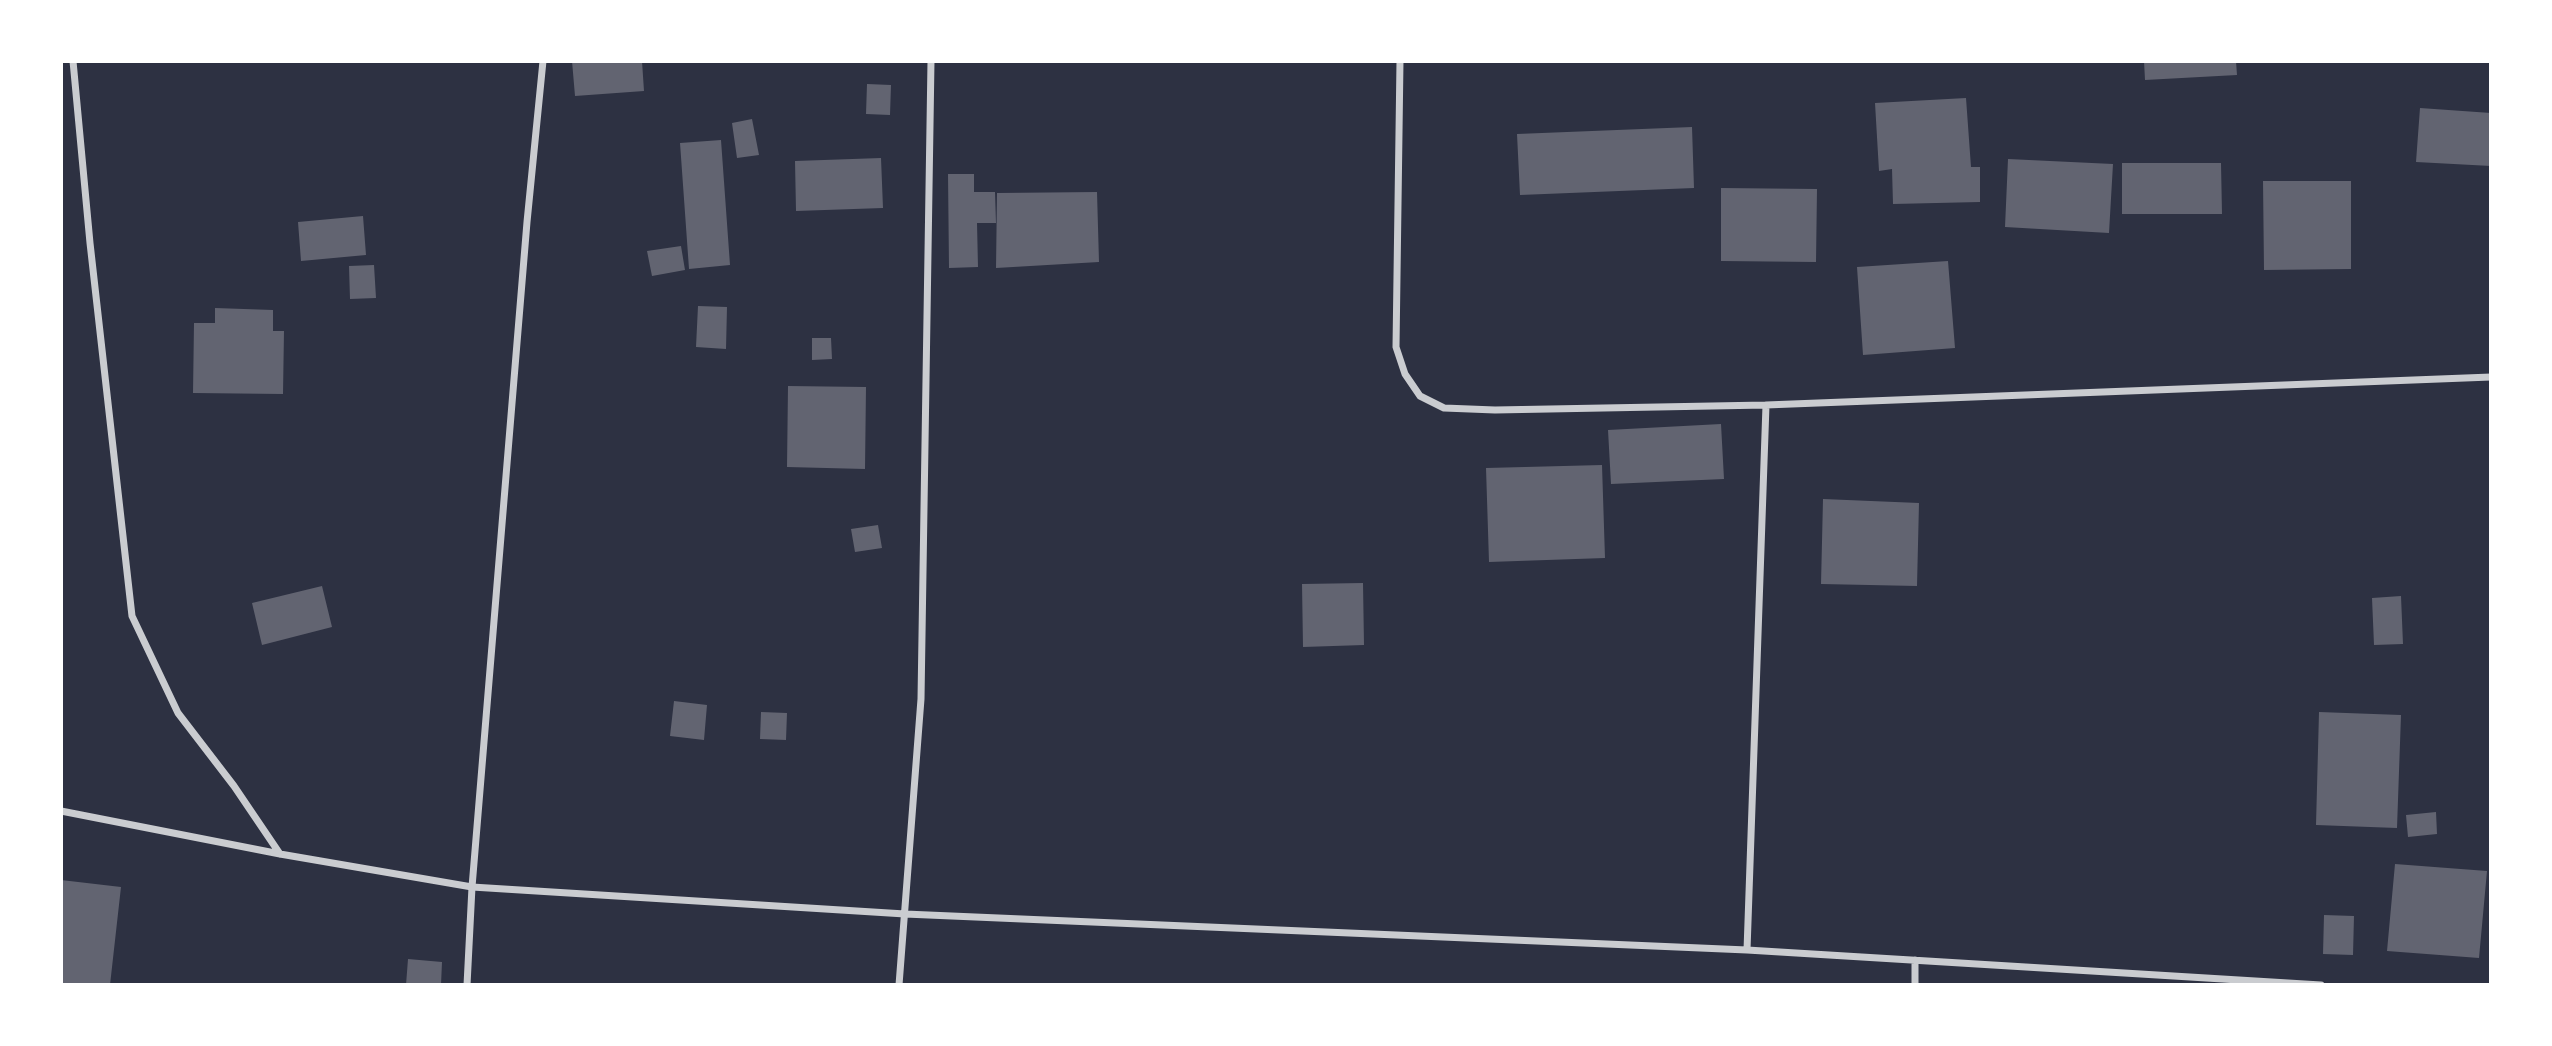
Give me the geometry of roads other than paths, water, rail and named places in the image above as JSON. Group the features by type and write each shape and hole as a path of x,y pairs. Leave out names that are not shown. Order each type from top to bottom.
{"street":[{"path":"73,61 90,243 132,616 178,713 234,786 280,854"},
{"path":"467,985 472,887 526,235 544,61"},
{"path":"899,985 921,699 931,61"},
{"path":"1400,61 1396,347 1405,374 1420,396 1444,408 1495,410 1766,405 2491,377"},
{"path":"1747,950 1766,405"},
{"path":"61,811 280,854 472,887 905,914 1747,950 2321,985"},
{"path":"1915,960 1915,985"}]}
